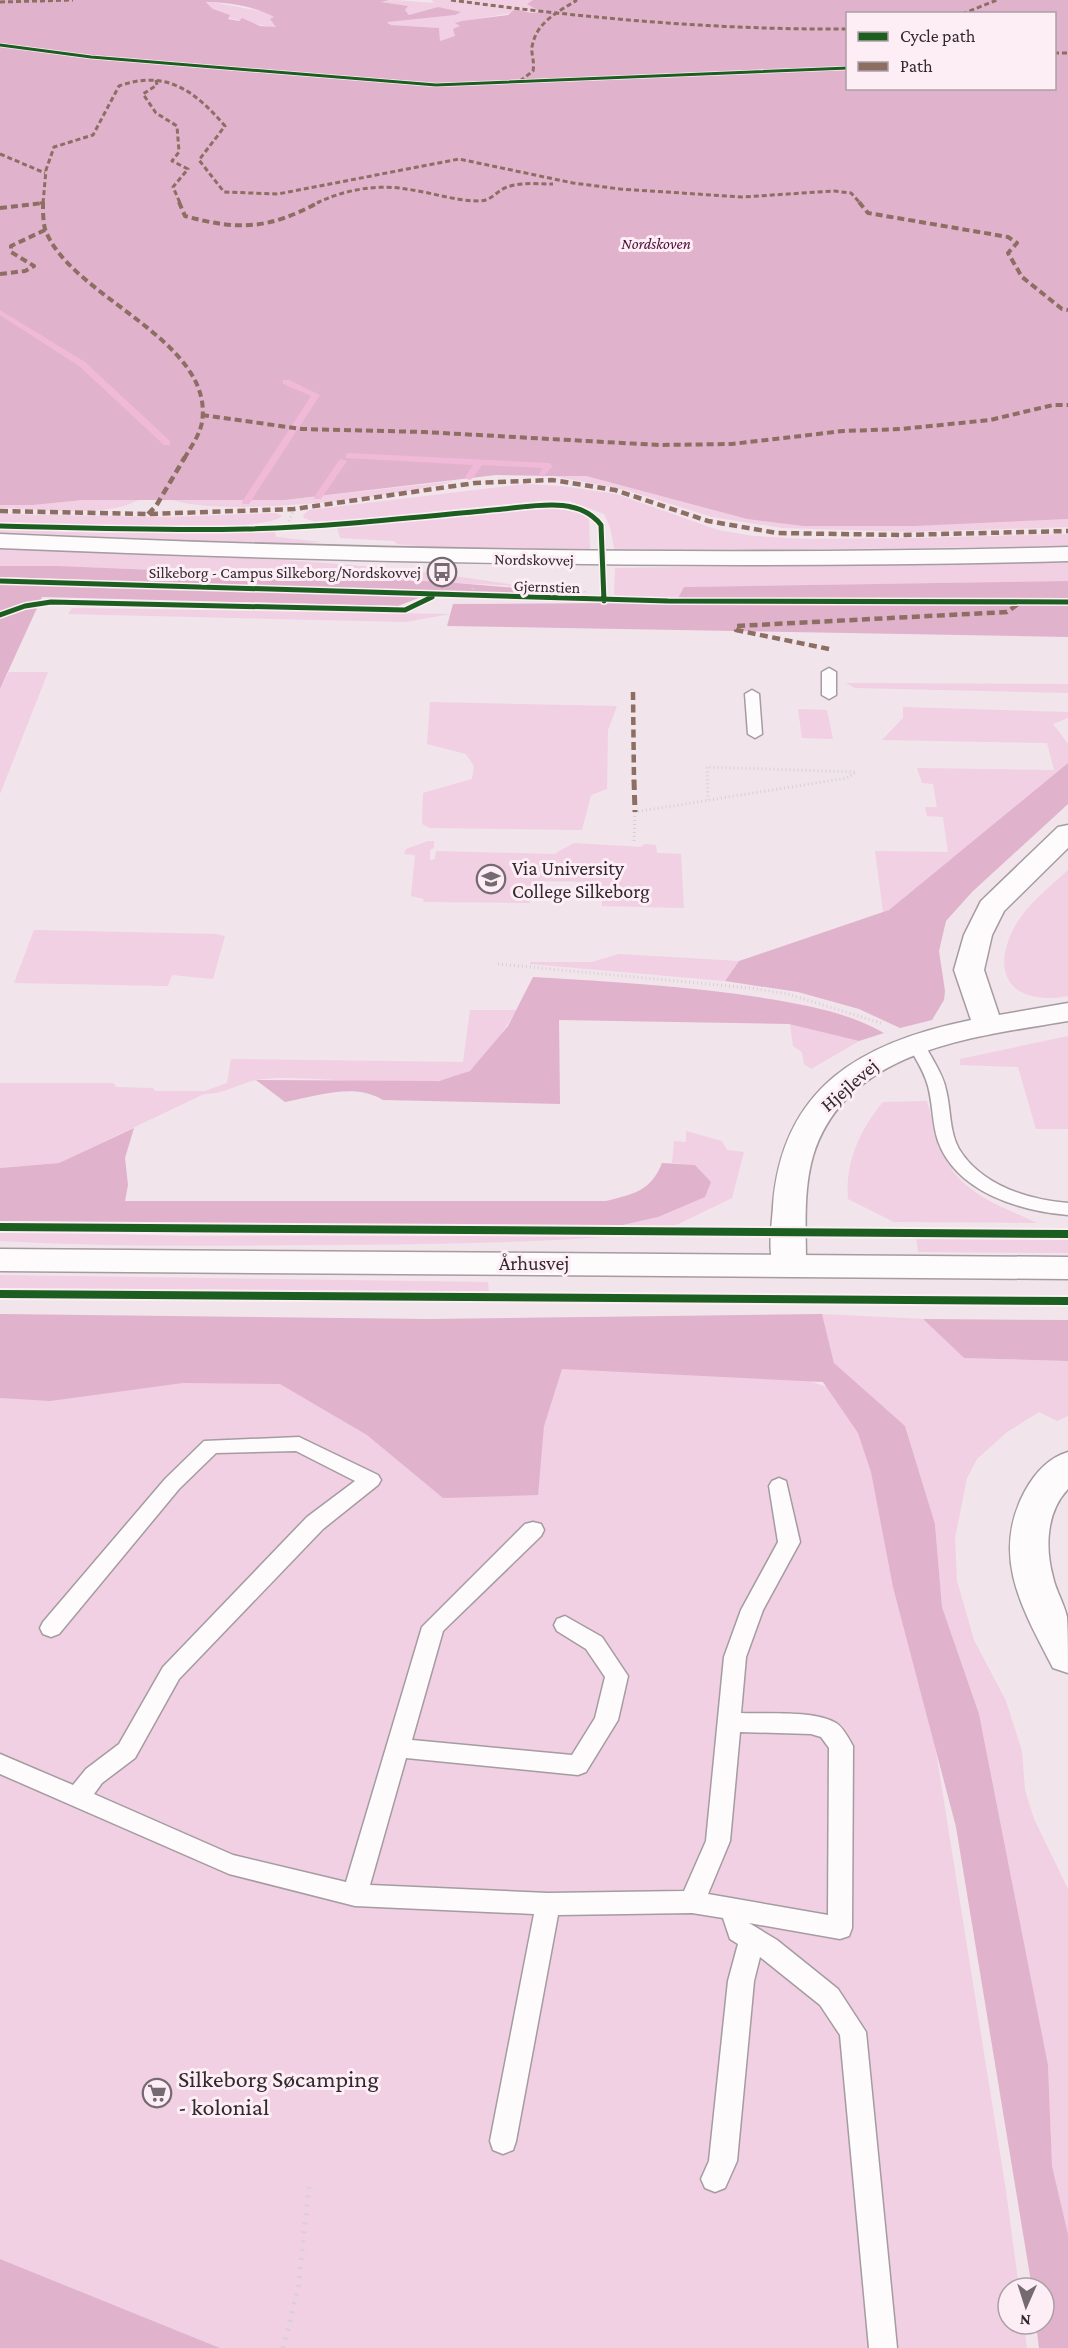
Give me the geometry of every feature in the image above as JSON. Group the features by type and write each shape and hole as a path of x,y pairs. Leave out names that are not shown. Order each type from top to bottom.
{"street":[{"name":"Nordskovvej","path":"0,541 535,560 839,559 1068,554"},
{"path":"988,1027 969,970 978,935 991,907 1068,833"},
{"name":"Hjejlevej","path":"789,1265 790,1216 796,1158 814,1116 857,1072 878,1058 902,1036 988,1027 1068,1012"},
{"name":"Århusvej","path":"0,1260 1068,1268"},
{"path":"1068,1466 1044,1493 1029,1528 1028,1567 1041,1608 1068,1657"}],"lane":[{"path":"829,672 829,695"},
{"path":"752,694 755,734"},
{"path":"902,1036 936,1083 949,1147 961,1164 985,1184 1021,1200 1068,1209"},
{"path":"51,1628 172,1484 211,1446 300,1444 371,1480 315,1523 171,1673 127,1751 94,1776 78,1797"},
{"path":"692,1902 717,1841 735,1657 752,1610 789,1542 779,1486"},
{"path":"355,1895 433,1627 533,1530"},
{"path":"397,1748 578,1765 606,1720 617,1676 594,1643 565,1625"},
{"path":"0,1764 229,1864 355,1895 548,1904 692,1902 732,1907 840,1928 841,1746 829,1730 812,1725 729,1722"},
{"path":"503,2141 548,1904"},
{"path":"732,1907 739,1930 768,1948 829,1997 853,2032 883,2348"},
{"path":"715,2179 723,2161 741,1981 752,1939"}],"path":[{"path":"282,528 289,521 294,509"},
{"path":"282,528 301,526"},
{"path":"462,597 483,597"},
{"path":"634,841 635,812 848,778 856,772 707,766 708,800"},
{"path":"498,964 788,994 872,1018 902,1036"},
{"path":"283,2348 289,2331 301,2269 309,2187"}],"shaded area":[{"path":"395,0 434,3 432,0 533,0 536,1 527,3 542,12 530,13 526,10 456,23 461,26 455,36 440,41 439,28 391,25 387,21 455,15 438,7 409,15 405,10 408,6 380,2"},
{"path":"206,1 265,12 274,17 276,28 228,18 230,15 213,9"},
{"path":"553,476 586,476 747,519 803,526 1068,519 1068,527 913,532 782,528 712,517 626,490"},
{"path":"455,481 355,499 271,506 198,505 173,500 285,500"},
{"path":"525,484 561,486 616,494 718,530 753,536 808,539 1068,534 1068,546 615,552 610,527 604,514 570,501 547,500 348,520 315,522 304,518 303,515 309,510"},
{"path":"83,500 138,500 124,506 90,511 0,508 0,505 33,505"},
{"path":"547,506 582,514 589,519 590,551 438,548 397,544 394,541 340,538 337,528 440,519"},
{"path":"276,513 282,516 267,522 195,527 0,522 0,514 167,517"},
{"path":"0,529 97,533 275,532 276,537 321,542 261,545 0,533"},
{"path":"0,548 326,563 456,576 520,586 59,566 0,566"},
{"path":"1068,561 1068,581 684,587 678,598 614,595 615,568"},
{"path":"72,608 450,614 406,622 68,614"},
{"path":"9,672 48,672 0,794 0,689"},
{"path":"846,683 1068,684 1068,693 855,688"},
{"path":"430,702 617,706 608,730 607,789 591,795 582,830 430,828 422,824 423,793 472,779 474,766 466,754 427,744"},
{"path":"903,707 1068,712 1068,718 1053,724 1068,744 1068,763 889,910 883,912 875,851 948,852 943,817 927,816 925,807 937,807 933,784 922,783 917,768 1054,770 1047,743 882,740 903,718"},
{"path":"798,709 827,710 833,739 802,738"},
{"path":"434,841 434,848 430,850 430,860 435,859 436,851 554,854 574,843 641,847 645,844 656,845 657,853 681,854 684,908 602,906 602,882 532,881 530,903 423,902 424,899 411,896 415,855 404,854 406,849"},
{"path":"1068,870 1068,996 1036,997 1023,993 1013,986 1007,977 1004,964 1012,932 1023,914 1037,898"},
{"path":"34,930 225,936 213,979 172,975 168,986 14,983"},
{"path":"619,954 739,961 725,981 530,964 530,962 592,962"},
{"path":"470,1010 516,1010 481,1060 469,1071 449,1078 397,1083 306,1078 256,1080 204,1094 59,1163 0,1168 0,1083 113,1083 116,1087 153,1088 155,1091 205,1091 227,1083 231,1059 463,1062"},
{"path":"790,1024 859,1041 811,1069 804,1064 802,1052 793,1046"},
{"path":"1068,1036 1068,1129 1036,1129 1018,1067 960,1065 960,1059"},
{"path":"927,1101 942,1149 956,1175 983,1197 1037,1223 894,1222 848,1199 849,1172 856,1147 867,1124 883,1102"},
{"path":"686,1131 722,1141 727,1150 744,1152 732,1198 672,1227 605,1229 658,1217 711,1182 695,1165 672,1163 674,1141 686,1142"},
{"path":"0,1231 186,1236 631,1235 472,1243 156,1246 0,1241"},
{"path":"916,1237 1068,1237 1068,1253 918,1252"},
{"path":"0,1275 488,1282 489,1293 0,1291"},
{"path":"822,1314 923,1319 964,1358 1068,1361 1068,1416 1057,1421 1039,1412 1007,1432 977,1459 967,1478 955,1538 957,1581 974,1640 1006,1701 1022,1751 1025,1790 1034,1819 1068,1889 1068,2234 1052,2166 1048,2065 979,1714 942,1607 935,1524 905,1426 881,1406 1006,2191 1017,2276 996,2276 996,2336 1026,2336 1027,2348 220,2348 0,2259 0,1335 786,1373 880,1405 834,1363"}],"green space":[{"name":"Nordskoven","path":"0,0 390,0 381,2 408,6 405,10 409,15 438,7 461,12 455,15 387,22 391,25 439,28 440,41 455,36 453,29 460,26 455,23 508,15 515,9 531,13 541,12 527,4 533,0 1068,0 1068,519 914,526 803,526 747,519 586,476 496,475 285,500 83,500 33,505 0,505","holes":["206,2 249,7 274,17 270,19 276,27 260,26 242,18 239,21 228,19 230,15 213,9"]},
{"path":"0,566 59,566 444,582 579,593 579,597 0,577"},
{"path":"1068,581 1068,637 447,626 453,604 619,603 619,597 678,598 684,587"},
{"path":"0,584 421,597 398,606 42,597 0,689"},
{"path":"1068,763 1068,804 972,892 946,921 939,951 945,991 944,1000 932,1020 900,1028 859,1009 798,992 725,981 739,961 889,910"},
{"path":"533,977 681,988 770,999 843,1015 884,1033 859,1041 789,1024 559,1020 560,1104 383,1100 372,1095 348,1091 285,1102 256,1080 439,1081 470,1071 508,1026"},
{"path":"134,1128 125,1158 128,1185 125,1201 606,1201 640,1190 653,1180 662,1163 695,1165 711,1182 705,1197 658,1217 605,1229 0,1221 0,1168 59,1163"},
{"path":"0,1314 429,1319 822,1314 834,1363 905,1426 935,1524 942,1607 979,1714 1048,2065 1052,2166 1068,2234 1068,2348 1039,2348 1038,2336 1056,2336 1056,2276 1030,2276 956,1827 893,1587 871,1472 858,1433 823,1382 562,1369 544,1426 538,1495 443,1498 367,1435 280,1384 183,1383 50,1401 0,1398"},
{"path":"923,1319 1068,1320 1068,1361 964,1358"},
{"path":"0,2259 220,2348 0,2348"}],"waterway":[{"path":"0,312 82,364 167,443"},
{"path":"246,502 316,395 286,382"},
{"path":"349,456 549,466 543,474"},
{"path":"318,497 343,461"},
{"path":"469,477 479,463"}],"marked path":[{"path":"0,2 73,0"},
{"path":"451,0 649,23 748,28 846,29"},
{"path":"520,81 533,71 535,60 532,48 544,21 577,0"},
{"path":"967,12 997,0"},
{"path":"1056,53 1068,53"},
{"path":"148,514 156,506 199,430 202,422 201,395 188,369 167,345 84,276 61,253 46,231 43,212 45,173 54,147 93,135 119,86 136,81 155,79 173,83 198,100 225,126 199,160 224,192 278,194 459,159 573,183 620,189 742,197 834,191 851,193 868,213 1008,237 1017,243 1008,253 1022,277 1062,309 1068,310"},
{"path":"156,80 157,85 143,94 148,105 156,113 177,126 179,152 172,161 188,169 173,187 185,216 196,219 242,225 277,222 294,216 328,198 369,189 409,189 477,201 490,200 505,188 522,184 553,184"},
{"path":"0,154 45,173"},
{"path":"0,208 43,203"},
{"path":"0,274 25,271 34,266 11,252 11,246 45,230"},
{"path":"202,415 302,429 424,432 659,445 732,444 843,431 901,429 990,420 1053,405 1068,405"},
{"path":"0,511 148,514 294,509 475,483 552,480 615,490 708,521 777,533 902,535 1068,531"},
{"path":"829,649 736,630 736,626 1007,612 1018,604"},
{"path":"633,692 635,812"}],"cycle path":[{"path":"0,45 91,57 436,85 846,68"},
{"path":"0,526 138,530 247,529 381,521 552,504 584,510 595,517 601,525 604,601"},
{"name":"Gjernstien","path":"0,581 400,595 668,601 1068,602"},
{"path":"0,615 25,606 51,602 405,610 432,597"},
{"path":"0,1227 1068,1234"},
{"path":"0,1294 1068,1301"}],"place":[{"name":"Silkeborg - Campus Silkeborg/Nordskovvej","path":"442,572"},
{"name":"Via University College Silkeborg","path":"491,879"},
{"name":"Silkeborg Søcamping - kolonial","path":"157,2093"}]}
